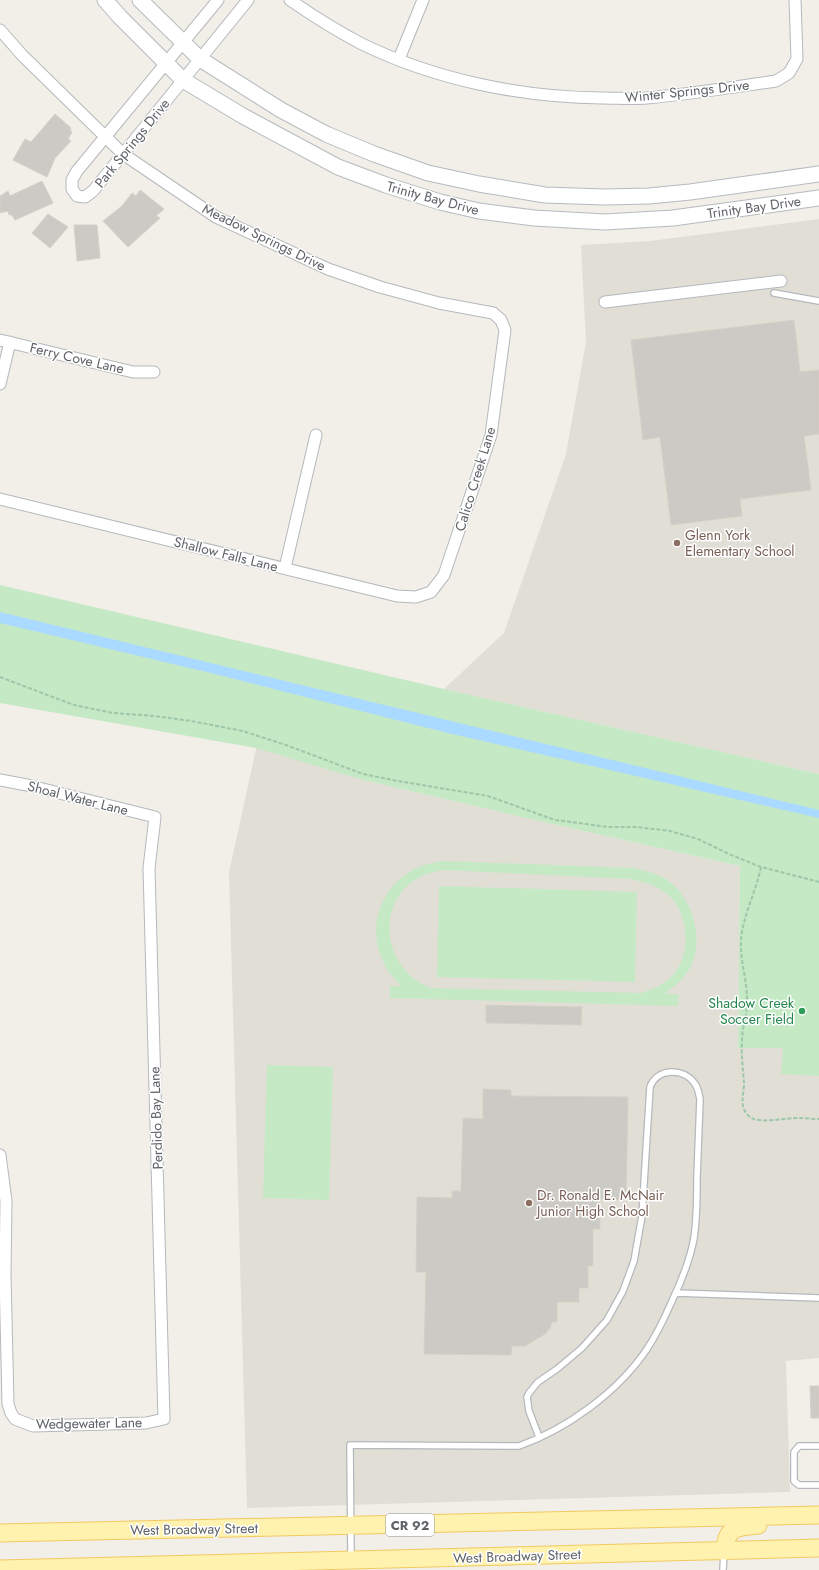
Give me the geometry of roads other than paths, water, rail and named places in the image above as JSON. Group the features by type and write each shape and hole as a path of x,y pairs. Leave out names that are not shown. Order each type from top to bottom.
{"main road":[{"name":"West Broadway Street","path":"0,1533 818,1515"},
{"path":"725,1551 725,1540 728,1534 735,1529 745,1526 792,1522 818,1515"},
{"name":"West Broadway Street","path":"0,1569 819,1548"}],"street":[{"name":"Trinity Bay Drive","path":"105,0 183,80 243,116 338,167 386,185 440,202 480,211 534,218 605,222 674,218 819,198"},
{"name":"Trinity Bay Drive","path":"140,0 200,59 281,110 326,134 374,154 428,173 479,184 546,195 612,197 649,196 690,192 819,174"},
{"name":"Park Springs Drive","path":"218,0 77,171 72,180 72,189 77,196 85,197 93,191 248,0"},
{"name":"Winter Springs Drive","path":"290,0 325,24 363,44 444,76 496,88 577,98 646,98 776,81 789,73 797,59 795,0"},
{"path":"399,59 423,0"},
{"name":"Meadow Springs Drive","path":"0,30 22,55 123,154 216,217 328,269 388,289 439,303 493,313"},
{"path":"605,302 781,281"},
{"name":"Calico Creek Lane","path":"444,575 491,435 505,330 501,320 493,313"},
{"path":"0,384 5,341"},
{"name":"Ferry Cove Lane","path":"5,341 133,372 154,372"},
{"path":"285,568 316,435"},
{"name":"Shallow Falls Lane","path":"0,499 397,596 416,597 432,592 444,575"},
{"name":"Shoal Water Lane","path":"0,780 27,785 155,817"},
{"name":"Perdido Bay Lane","path":"155,817 149,868 164,1419"},
{"path":"0,1155 6,1201 3,1275"},
{"name":"Wedgewater Lane","path":"3,1275 8,1404 15,1419 33,1426 146,1423 164,1419"}],"lane":[{"path":"774,292 819,300"},
{"path":"351,1561 350,1445 519,1446 539,1437 568,1423 613,1388 626,1375 647,1349 664,1319 685,1272 694,1232 697,1199 700,1099 697,1088 692,1080 680,1072 659,1076 652,1082 650,1087 641,1230 636,1256 629,1277 615,1308 595,1334 570,1358 538,1382 529,1392 527,1397 529,1411 539,1437"},
{"path":"676,1293 819,1298"},
{"path":"819,1446 798,1446 794,1452 794,1481 799,1485 819,1484"},
{"path":"723,1570 725,1551"}],"water":[{"path":"0,612 819,810 819,818 444,732 215,674 0,623"}],"place":[{"name":"Glenn York Elementary School","path":"677,543"},
{"name":"Shadow Creek Soccer Field","path":"802,1011"},
{"name":"Dr. Ronald E. McNair Junior High School","path":"529,1203"}]}
